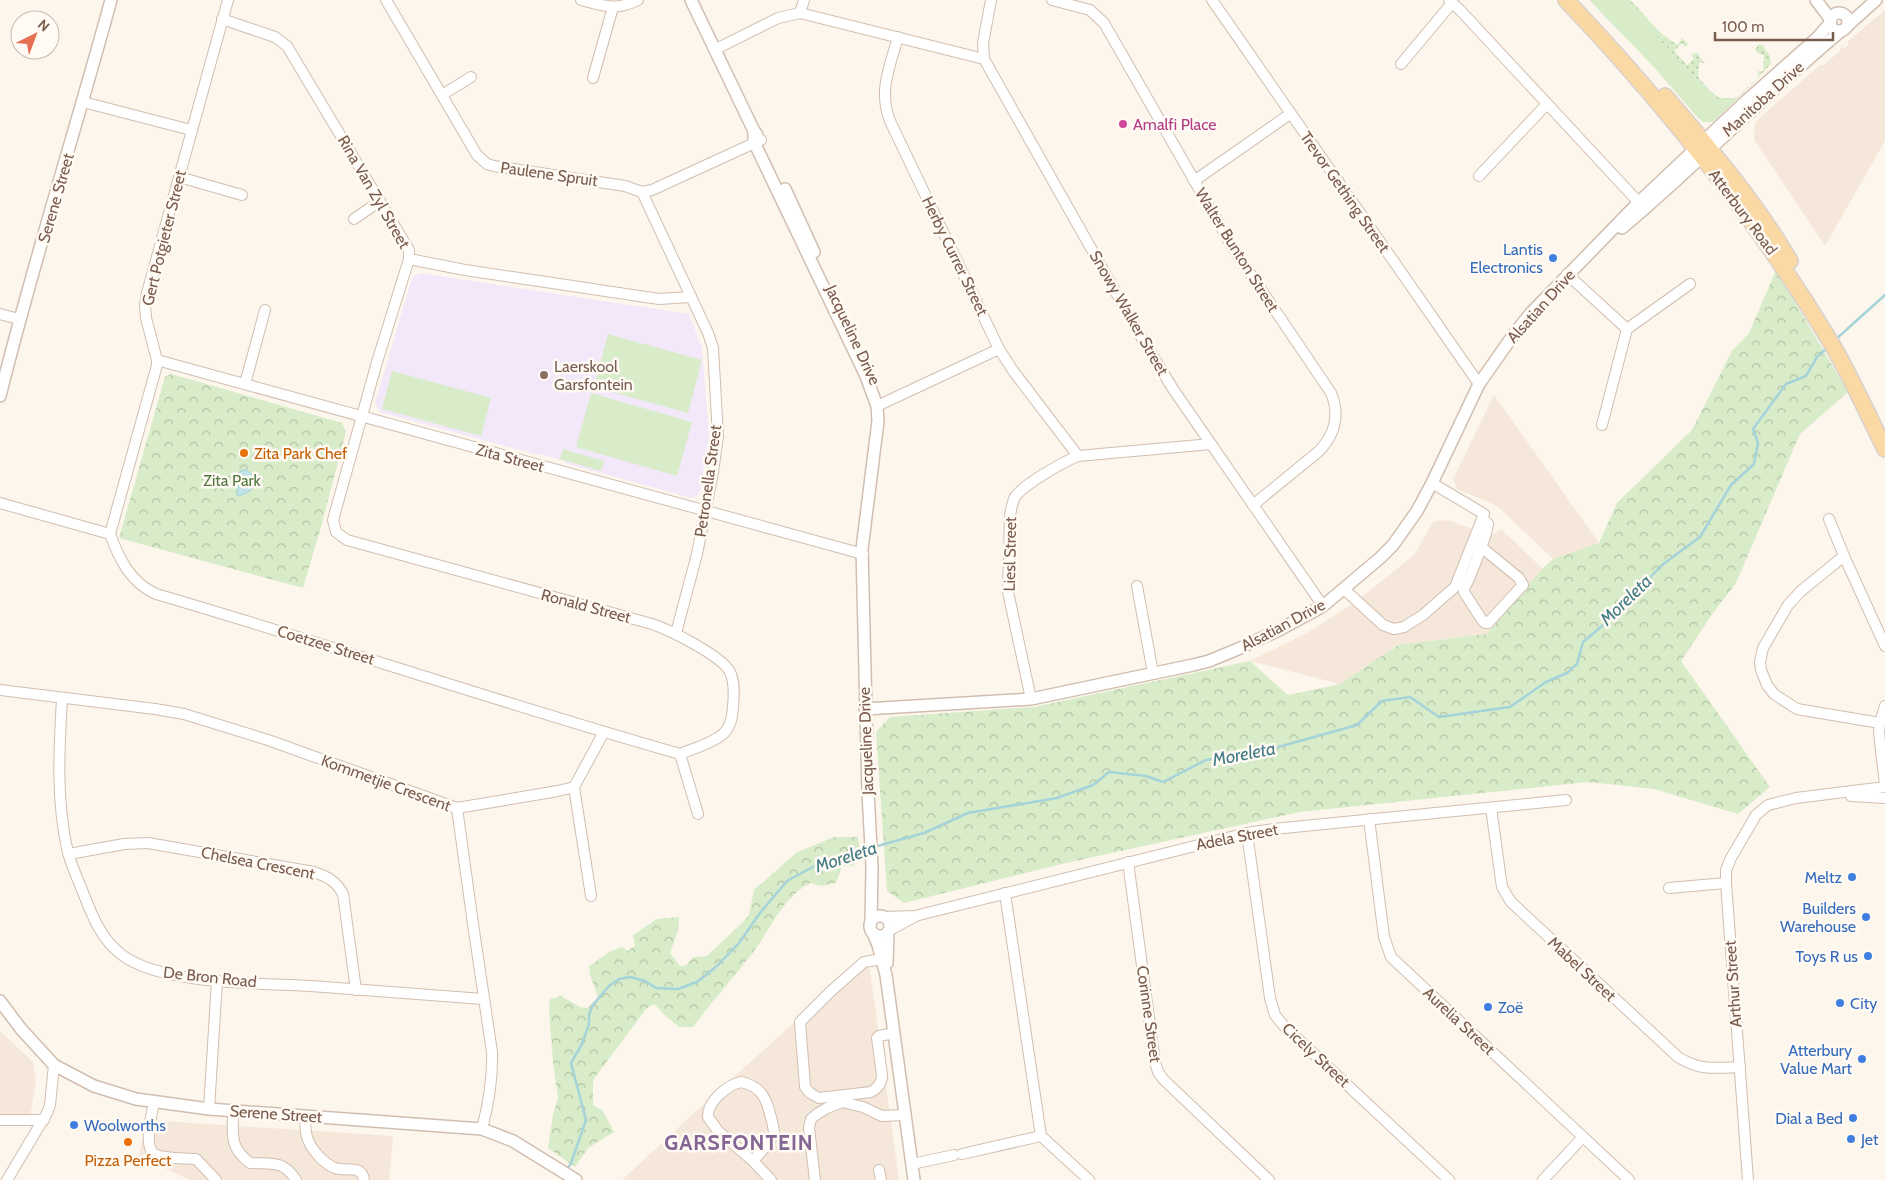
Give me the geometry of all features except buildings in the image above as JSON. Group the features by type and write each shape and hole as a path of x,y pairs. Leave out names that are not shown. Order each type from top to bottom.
{"main road":[{"name":"Atterbury Road","path":"1566,0 1703,149"},
{"name":"Atterbury Road","path":"1579,0 1614,37 1703,149 1820,318 1885,431"},
{"name":"Atterbury Road","path":"1846,363 1885,449"}],"street":[{"name":"Serene Street","path":"0,396 19,319 84,102 111,0"},
{"name":"Gert Potgieter Street","path":"110,534 154,380 157,360 146,318 145,305 150,281 228,0"},
{"name":"Paulene Spruit","path":"386,0 477,155 487,164 625,186 642,192"},
{"path":"581,0 612,7 622,6 638,0"},
{"name":"Jacqueline Drive","path":"691,0 880,405 885,425 867,546 863,554 865,709 872,862 872,927 886,975 914,1180"},
{"path":"800,13 804,0"},
{"path":"714,50 778,18 800,13 984,59 983,43 991,0"},
{"name":"Walter Bunton Street","path":"1052,0 1090,10 1104,22 1246,269 1331,393 1336,406 1335,424 1323,448 1253,505"},
{"name":"Trevor Gething Street","path":"1212,0 1479,384"},
{"path":"1816,0 1836,18 1846,18 1844,28"},
{"path":"1823,0 1836,18"},
{"name":"Manitoba Drive","path":"1703,149 1760,88 1817,38 1836,18 1875,0"},
{"name":"Manitoba Drive","path":"1703,149 1875,0"},
{"path":"1402,64 1450,2 1642,206"},
{"path":"593,78 612,7"},
{"name":"Rina Van Zyl Street","path":"222,19 275,37 287,46 407,246 409,259 465,270 635,296 668,300 691,297"},
{"name":"Herby Currer Street","path":"898,37 884,92 887,112 999,349 1014,372 1078,456"},
{"name":"Snowy Walker Street","path":"984,59 1140,335 1173,389 1323,606"},
{"path":"442,95 471,77"},
{"path":"84,102 192,130"},
{"path":"1479,176 1547,104"},
{"path":"1194,181 1290,114"},
{"path":"642,192 652,190 756,138"},
{"name":"Alsatian Drive","path":"865,709 1031,699 1193,665 1219,657 1277,631 1323,606 1380,558 1393,544 1417,511 1479,384 1514,334 1567,274 1703,149"},
{"path":"180,177 242,195"},
{"name":"Petronella Street","path":"642,192 706,327 713,348 716,382 718,436 697,554 676,633"},
{"path":"354,219 380,201"},
{"path":"362,418 409,259"},
{"path":"1567,274 1627,329"},
{"path":"1602,425 1627,329 1690,284"},
{"path":"245,384 265,310"},
{"path":"0,314 19,319"},
{"path":"880,405 999,349"},
{"name":"Zita Street","path":"157,360 362,418 863,554"},
{"name":"Ronald Street","path":"362,418 333,520 336,532 347,540 652,624 676,633 728,669 733,679 734,696 730,725 726,731 704,745 680,754"},
{"name":"Liesl Street","path":"1031,699 1008,592 1012,506 1016,496 1023,489 1059,465 1078,456 1211,444"},
{"path":"1432,483 1483,516 1488,524 1488,530 1480,546 1464,592 1482,620 1488,623 1523,585 1519,578 1480,546"},
{"path":"0,503 110,534"},
{"path":"1344,589 1383,625 1394,629 1404,627 1423,615 1455,587 1483,516"},
{"path":"1829,519 1885,646"},
{"name":"Coetzee Street","path":"110,534 134,581 139,586 156,594 680,754"},
{"path":"1844,556 1801,591 1788,605 1763,648 1760,656 1761,670 1767,685 1774,694 1797,709 1880,723"},
{"path":"1137,586 1153,673"},
{"name":"Kommetjie Crescent","path":"0,690 184,714 268,740 458,808 492,1052 491,1095 482,1129"},
{"name":"De Bron Road","path":"62,699 59,788 69,854 94,920 108,941 122,955 145,968 217,981 484,999"},
{"path":"1833,793 1885,785 1880,723 1885,706"},
{"path":"592,896 574,787 604,732"},
{"path":"680,754 698,814"},
{"path":"458,808 574,787"},
{"path":"1833,793 1885,798"},
{"name":"Arthur Street","path":"1748,1180 1726,883 1729,862 1748,828 1760,812 1772,803 1833,793"},
{"name":"Adela Street","path":"884,917 915,916 1247,833 1566,800"},
{"name":"Mabel Street","path":"1492,808 1502,887 1506,897 1678,1057 1701,1068 1740,1067"},
{"name":"Aurelia Street","path":"1369,819 1384,937 1391,957 1630,1180"},
{"name":"Cicely Street","path":"1247,833 1270,998 1275,1015 1284,1026 1442,1178"},
{"name":"Chelsea Crescent","path":"69,854 124,844 154,844 314,872 327,876 335,881 343,894 356,990"},
{"name":"Jacqueline Drive","path":"872,862 884,917"},
{"name":"Corinne Street","path":"1128,862 1155,1062 1158,1072 1162,1079 1269,1180"},
{"path":"1669,888 1726,883"},
{"path":"1006,893 1041,1136 1089,1180"},
{"path":"877,916 884,917 889,922 888,931 882,936 872,927 877,916"},
{"name":"Adela Street","path":"888,931 915,916"},
{"name":"Jacqueline Drive","path":"886,975 888,931"},
{"path":"882,959 864,962 800,1022 805,1086 807,1090 819,1098 871,1092 876,1089 882,1080 877,1038 894,1033"},
{"path":"209,1109 217,981"},
{"name":"Serene Street","path":"0,1001 4,1015 54,1065 94,1086 136,1100 209,1109 383,1120 482,1129 513,1140 574,1179"},
{"path":"7,1180 44,1120 50,1105 54,1065"},
{"path":"753,1161 772,1137 774,1130 764,1096 753,1086 741,1082 726,1089 708,1109 708,1116 718,1131 753,1161 771,1180"},
{"path":"154,1102 148,1144 150,1151 156,1155 196,1159 216,1180"},
{"path":"815,1180 808,1128 811,1119 817,1114 842,1102 882,1116 906,1115"},
{"path":"233,1111 234,1147 241,1155 250,1164 286,1167 296,1180"},
{"path":"305,1116 307,1138 313,1149 329,1166 337,1169 356,1169 361,1172 364,1180"},
{"path":"0,1120 44,1120"},
{"path":"912,1164 1041,1136"},
{"path":"1543,1180 1584,1137"}],"shaded area":[{"path":"1885,10 1885,141 1825,246 1754,140 1755,122 1820,65 1824,65 1840,51 1842,46 1844,48 1849,44 1847,42"},
{"name":"Laerskool Garsfontein","path":"420,273 689,314 702,348 709,435 700,493 692,498 565,463 565,461 380,412 375,403 412,278"},
{"path":"1494,395 1599,543 1553,559 1497,506 1457,489 1453,479"},
{"path":"1447,520 1484,533 1494,534 1501,529 1543,569 1487,634 1398,645 1340,684 1250,661 1307,633 1354,603 1414,555 1433,522"},
{"path":"868,956 899,1180 622,1180 694,1113"},
{"path":"0,1031 33,1062 36,1081 29,1124 0,1126"},
{"path":"146,1120 393,1136 389,1180 190,1180 139,1156"}],"green space":[{"path":"1589,0 1626,0 1656,36 1718,101 1734,102 1713,122 1704,122 1699,119 1653,66"},
{"path":"1626,0 1630,0 1657,30 1670,40 1678,45 1682,38 1688,44 1686,47 1682,43 1674,51 1687,65 1694,59 1691,54 1697,53 1705,64 1701,62 1699,64 1698,77 1719,98 1737,98 1758,77 1758,71 1763,71 1764,55 1759,54 1755,50 1759,44 1764,46 1770,56 1770,65 1734,102 1718,101 1656,36"},
{"path":"1776,270 1848,392 1800,434 1736,583 1713,613 1681,661 1770,787 1738,814 1654,789 1588,782 1300,812 1066,863 904,903 887,891 876,732 890,717 1034,707 1250,661 1288,695 1340,684 1398,645 1487,634 1542,569 1553,559 1599,543 1617,503 1692,430 1732,351 1749,333"},
{"path":"608,334 702,360 688,413 594,387"},
{"path":"392,371 491,398 481,436 382,409"},
{"name":"Zita Park","path":"171,374 342,423 346,432 303,588 119,538 165,377"},
{"path":"591,393 692,422 677,476 576,447"},
{"path":"563,449 604,461 601,471 560,459"},
{"path":"834,837 858,837 861,859 852,866 842,866 836,883 821,886 810,883 792,897 778,914 754,951 693,1027 679,1027 654,1004 646,1009 593,1080 593,1105 603,1111 614,1132 588,1148 575,1167 548,1148 553,1114 558,1098 553,1062 549,1011 550,999 561,996 580,1007 587,1008 598,997 590,975 589,966 609,952 622,947 628,951 635,945 633,935 657,919 679,917 670,953 680,966 686,965 694,957 707,956 749,915 754,890 796,853"}],"water":[{"path":"246,469 252,475 255,486 239,496 236,494 241,480 239,472"}],"waterway":[{"name":"Moreleta","path":"1835,340 1885,295"},
{"name":"Moreleta","path":"874,847 924,833 968,813 1057,798 1093,785 1109,772 1146,776 1163,782 1206,760 1253,754 1357,725 1382,701 1410,697 1439,717 1510,707 1546,682 1567,673 1577,664 1583,642 1608,621 1662,565 1700,537 1731,485 1754,464 1758,443 1753,429 1786,384 1806,376 1817,357 1828,347"},
{"name":"Moreleta","path":"567,1170 586,1120 571,1063 582,1044 593,1005 609,986 619,979 630,977 645,981 656,988 678,989 697,982 717,966 739,943 760,913 787,881 822,862 869,849"}],"place":[{"name":"Amalfi Place","path":"1123,124"},
{"name":"Lantis Electronics","path":"1553,258"},
{"name":"Laerskool Garsfontein","path":"544,375"},
{"name":"Zita Park Chef","path":"244,453"},
{"name":"Meltz","path":"1852,877"},
{"name":"Builders Warehouse","path":"1866,917"},
{"name":"Toys R us","path":"1868,956"},
{"name":"City","path":"1840,1003"},
{"name":"Zoë","path":"1488,1007"},
{"name":"Atterbury Value Mart","path":"1862,1059"},
{"name":"Dial a Bed","path":"1853,1118"},
{"name":"Woolworths","path":"74,1125"},
{"name":"Jet","path":"1851,1139"},
{"name":"Pizza Perfect","path":"128,1142"}],"district":[{"name":"GARSFONTEIN","path":"739,1142"}]}
